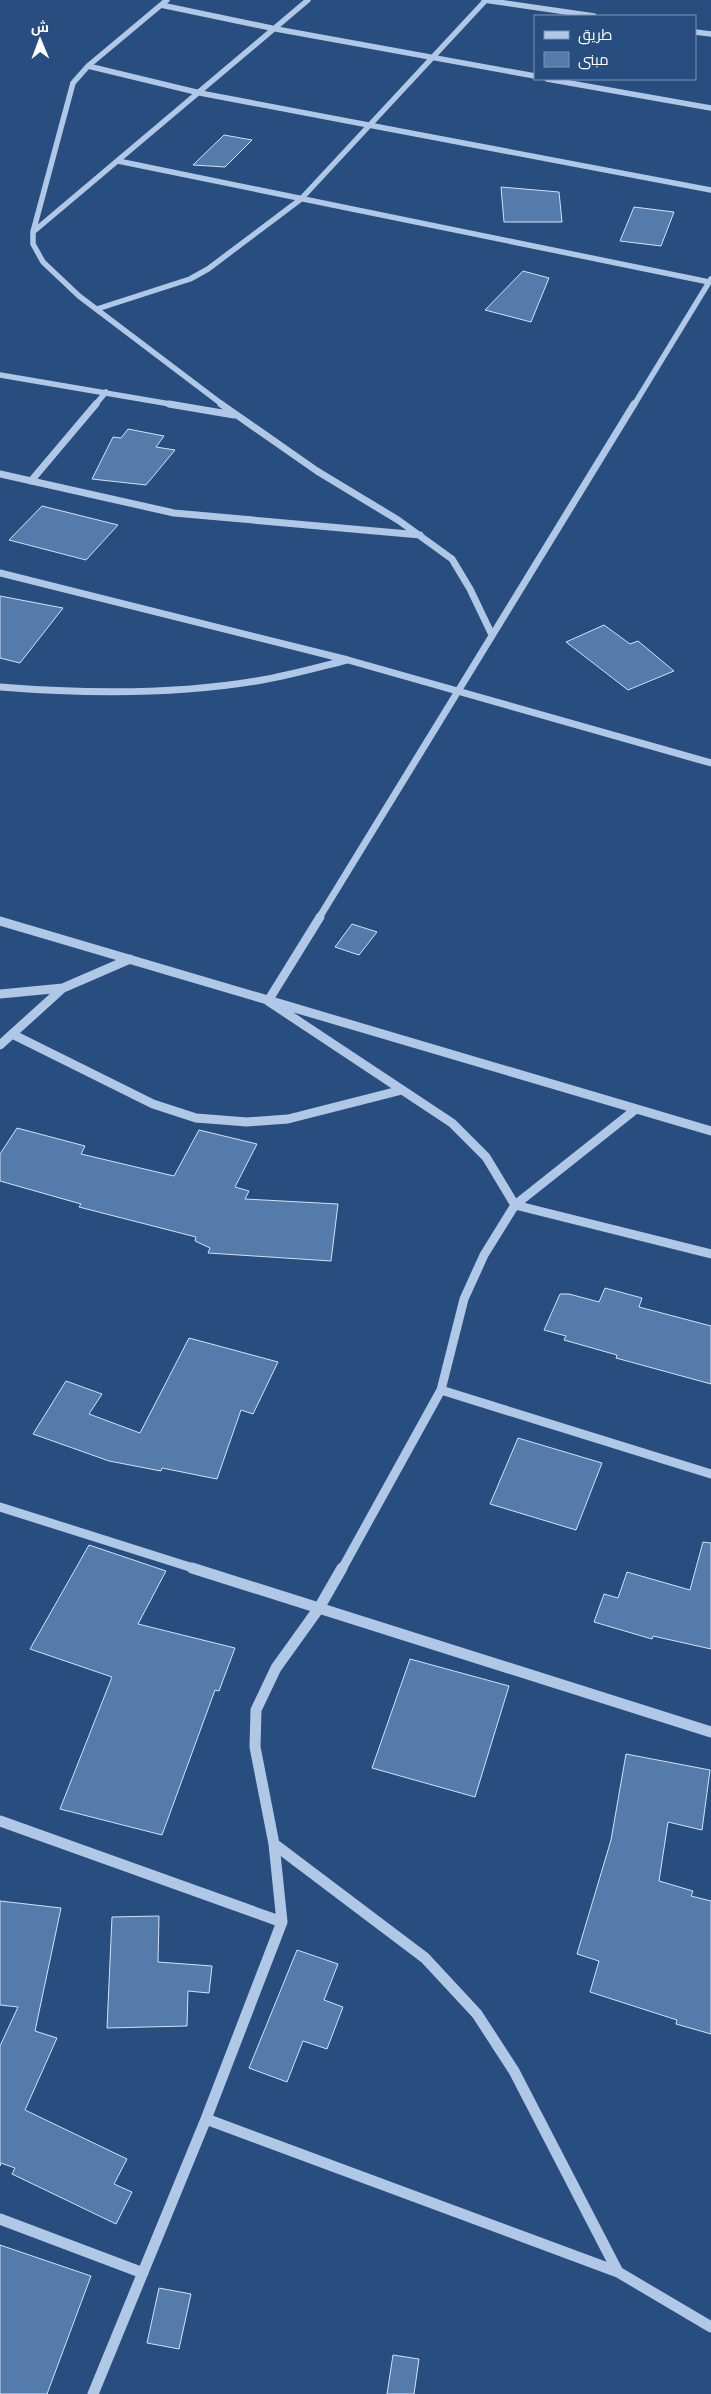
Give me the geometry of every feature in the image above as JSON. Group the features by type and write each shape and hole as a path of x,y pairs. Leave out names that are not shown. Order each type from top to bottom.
{"street":[{"path":"167,0 88,66 73,83 33,232 33,244 43,262 97,309 237,416 317,471 420,535 452,559 470,589 492,634"},
{"path":"33,232 276,29 308,0"},
{"path":"97,309 190,279 208,269 301,198 434,58 485,0 587,15"},
{"path":"161,5 276,29 534,76"},
{"path":"696,32 711,34"},
{"path":"88,66 200,93 711,190"},
{"path":"553,80 711,108"},
{"path":"118,161 710,280 492,634 459,693 268,1001"},
{"path":"0,375 237,416"},
{"path":"31,481 106,392"},
{"path":"0,474 174,513 420,535"},
{"path":"0,573 348,660 711,763"},
{"path":"0,687 58,692 169,690 261,680 348,660"},
{"path":"0,922 711,1131"},
{"path":"0,994 62,988 130,959"},
{"path":"0,1045 62,988"},
{"path":"268,1001 452,1123 486,1157 515,1205 711,1254"},
{"path":"12,1034 153,1104 196,1118 247,1122 288,1119 402,1090"},
{"path":"93,2394 206,2119 282,1922 274,1844 256,1747 256,1710 276,1668 319,1608 440,1390 464,1298 484,1255 515,1205 636,1109"},
{"path":"440,1390 711,1474"},
{"path":"0,1507 711,1732"},
{"path":"0,1821 282,1922"},
{"path":"274,1844 425,1958 477,2014 514,2071 618,2272"},
{"path":"206,2119 618,2272 711,2327"},
{"path":"0,2219 143,2273"}],"building":[{"path":"224,135 252,140 225,167 193,165"},
{"path":"501,187 559,192 562,222 504,222"},
{"path":"634,207 674,212 661,246 620,241"},
{"path":"523,271 549,278 531,322 485,310"},
{"path":"128,429 164,436 156,447 175,450 146,485 92,479 113,437 121,438"},
{"path":"42,506 118,525 86,560 9,540"},
{"path":"0,596 63,608 20,663 0,658"},
{"path":"604,625 630,644 638,641 674,671 628,690 566,642"},
{"path":"352,924 377,932 359,955 335,947"},
{"path":"17,1128 85,1146 81,1154 174,1176 199,1130 257,1144 235,1187 249,1191 245,1199 338,1204 331,1261 208,1253 210,1248 195,1241 196,1237 79,1207 81,1204 0,1181 0,1154"},
{"path":"605,1288 642,1298 639,1307 711,1326 711,1384 616,1358 617,1355 564,1340 566,1336 544,1330 560,1294 569,1294 599,1302"},
{"path":"189,1338 278,1362 253,1414 241,1410 217,1479 162,1468 161,1471 109,1461 33,1434 66,1381 102,1394 89,1414 140,1433"},
{"path":"518,1438 602,1463 576,1530 490,1504"},
{"path":"703,1542 711,1543 711,1649 653,1636 652,1639 594,1622 604,1594 618,1598 627,1572 690,1590"},
{"path":"89,1545 166,1571 138,1624 235,1648 219,1691 215,1690 162,1835 60,1809 112,1677 30,1649"},
{"path":"410,1659 509,1686 475,1797 372,1768"},
{"path":"626,1754 710,1770 702,1830 668,1822 659,1881 693,1891 691,1896 711,1901 711,2034 676,2024 677,2020 590,1992 599,1961 577,1954 611,1840"},
{"path":"0,1901 61,1908 35,2031 57,2038 25,2110 127,2159 114,2184 132,2192 116,2224 12,2174 15,2168 1,2163 0,2166 0,2046 18,2007 0,2005"},
{"path":"159,1916 158,1962 212,1966 209,1993 188,1991 187,2026 107,2028 112,1917"},
{"path":"297,1950 338,1964 324,2000 343,2007 327,2049 303,2041 287,2082 249,2068"},
{"path":"0,2245 91,2276 47,2394 0,2394"},
{"path":"159,2288 191,2294 179,2349 147,2343"},
{"path":"393,2355 419,2359 414,2394 387,2394"}]}
